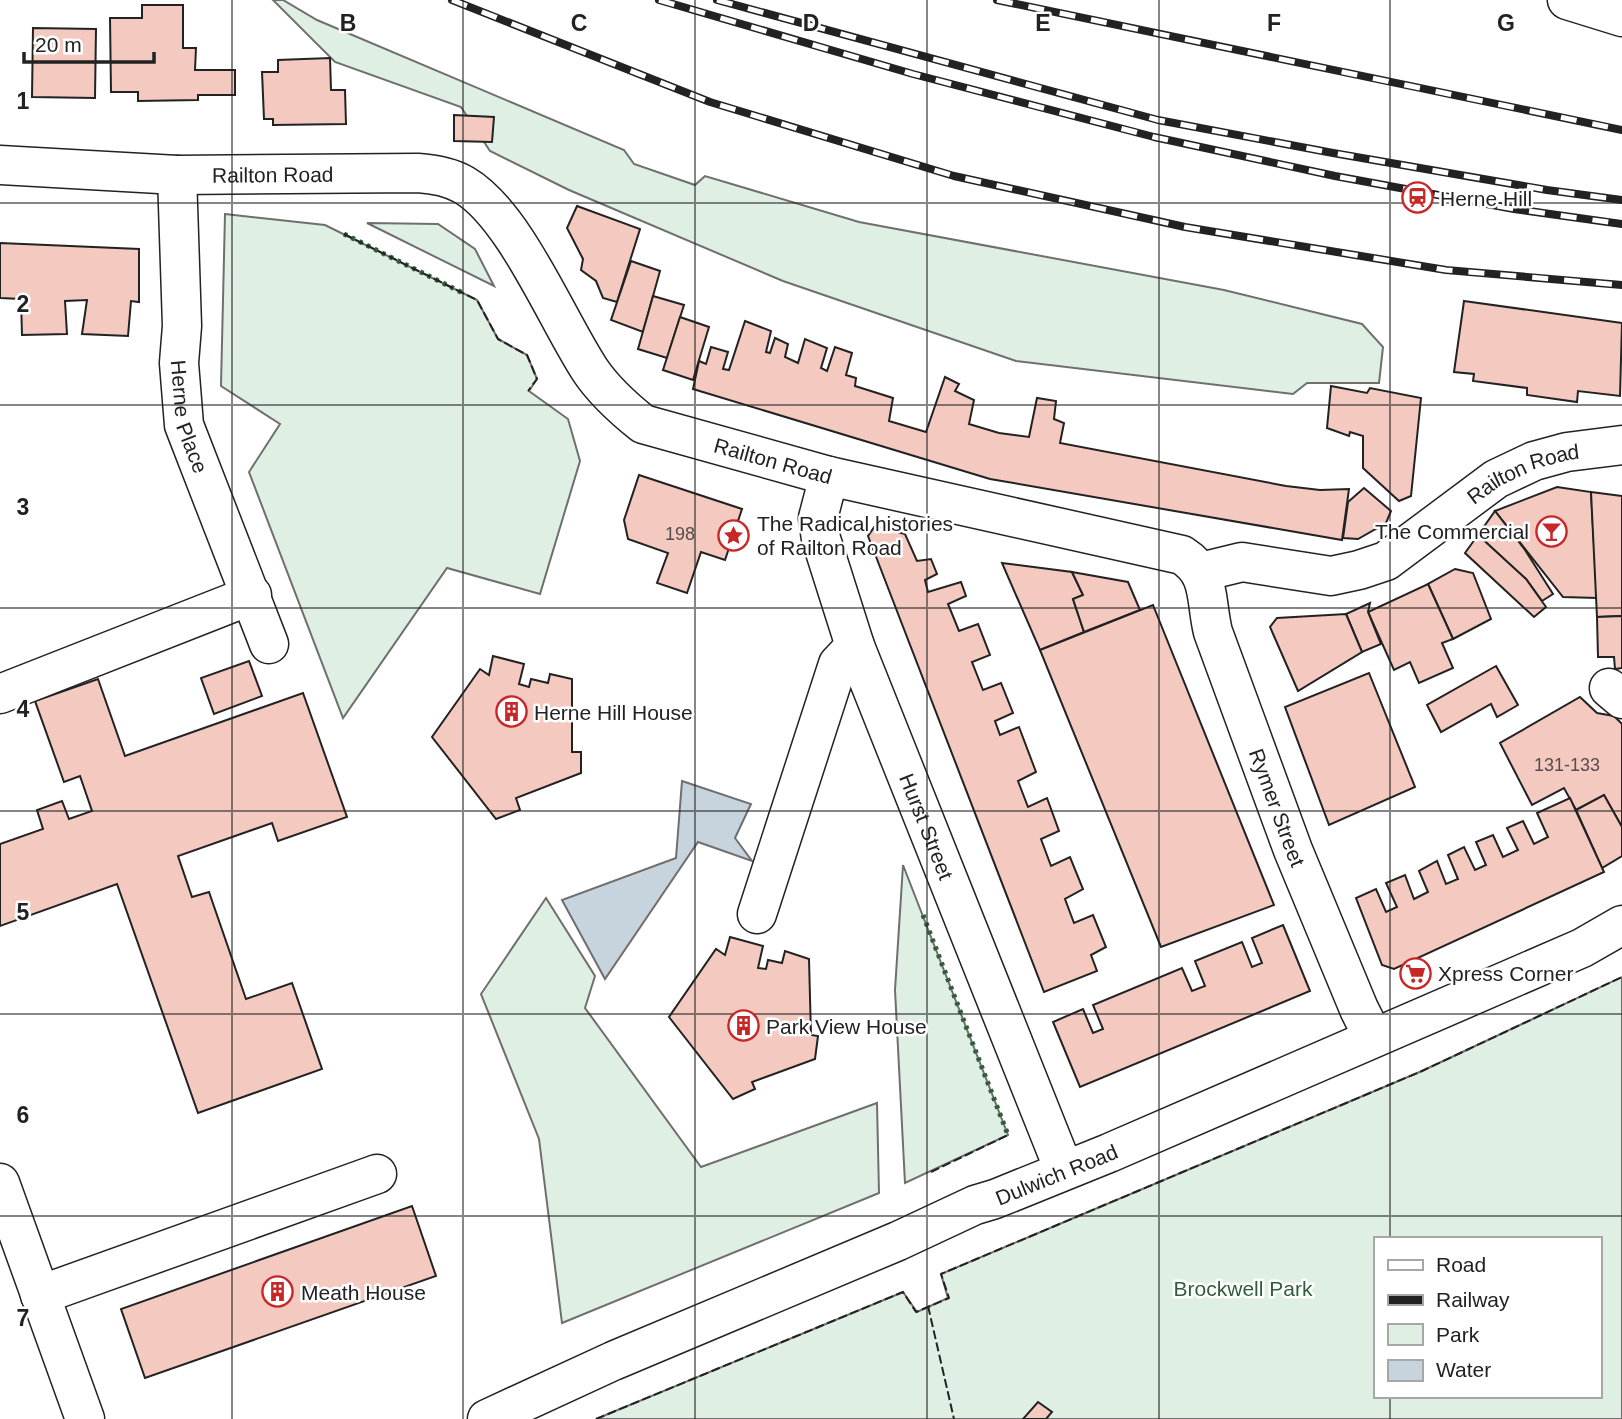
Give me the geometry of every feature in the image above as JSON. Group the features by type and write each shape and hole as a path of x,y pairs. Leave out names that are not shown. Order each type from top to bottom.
{"street":[{"path":"1567,0 1622,17"},
{"name":"Railton Road","path":"0,165 177,175 435,174 462,184 477,194 509,229 591,371 621,407 643,424 829,476 1182,555 1201,572 1242,562 1331,576 1359,570 1386,561 1496,479 1534,461 1567,452 1622,445"},
{"name":"Herne Place","path":"177,175 181,326 178,363 184,425 269,644"},
{"name":"Hurst Street","path":"829,476 818,518 821,539 855,646 1064,1170"},
{"name":"Rymer Street","path":"1201,572 1206,585 1213,632 1293,850 1373,1037"},
{"path":"0,694 252,595"},
{"path":"757,914 838,664 855,646"},
{"name":"Dulwich Road","path":"486,1419 613,1361 898,1241 975,1205 1064,1170 1582,948 1622,925"},
{"path":"40,1295 377,1174"},
{"path":"0,1183 85,1419"}],"green space":[{"path":"273,0 283,0 317,20 624,150 634,164 695,185 705,176 859,222 1224,290 1362,324 1383,347 1379,383 1307,383 1293,394 1016,361 783,281 569,190 490,151 461,107 335,62"},
{"path":"225,214 325,225 477,300 498,339 527,355 537,379 529,391 568,419 580,461 540,594 447,568 343,718 249,472 280,424 221,386"},
{"path":"367,223 438,224 475,249 494,286"},
{"path":"903,865 1008,1135 905,1183 895,990"},
{"path":"546,898 595,976 585,1008 701,1167 877,1103 879,1193 562,1323 539,1139 481,994"},
{"name":"Brockwell Park","path":"1622,977 1622,1419 596,1419 903,1292 917,1312 948,1298 941,1274 1422,1071"}],"water":[{"path":"682,781 751,804 735,838 752,861 698,842 605,979 562,900 676,858"}],"building":[{"path":"142,5 183,5 183,48 196,48 195,70 235,70 235,95 198,95 198,100 138,101 138,92 111,92 110,18 142,18"},
{"path":"33,28 96,29 95,98 32,97"},
{"path":"330,58 331,90 345,90 346,124 273,125 273,119 264,119 262,72 278,72 278,60"},
{"path":"454,115 494,117 492,142 454,141"},
{"path":"577,206 640,229 617,302 603,298 596,281 581,270 583,259 567,228"},
{"path":"0,243 139,249 139,302 131,301 128,336 82,334 87,300 65,301 67,334 22,335 21,299 0,298"},
{"path":"631,261 660,271 643,332 611,320"},
{"path":"653,296 684,305 667,358 638,349"},
{"path":"1464,301 1622,323 1620,396 1578,391 1577,402 1527,395 1527,388 1473,381 1474,374 1454,372"},
{"path":"680,317 709,327 693,380 663,370"},
{"path":"745,321 771,331 766,352 770,353 775,338 788,344 785,357 798,363 805,339 827,348 821,368 827,371 835,347 852,353 846,375 856,378 855,386 893,398 889,421 926,432 945,377 959,384 955,391 974,400 969,424 999,433 1029,437 1037,398 1056,401 1054,419 1064,423 1060,443 1286,486 1320,490 1349,489 1342,540 990,479 693,389 699,361 706,364 711,347 728,352 723,369 729,370"},
{"path":"1331,386 1367,393 1370,388 1421,398 1411,496 1399,501 1363,468 1363,436 1350,432 1349,436 1327,428"},
{"path":"639,475 742,509 725,560 701,552 687,593 657,583 668,553 628,539 624,520"},
{"name":"The Commercial","path":"1557,487 1591,492 1597,598 1563,597 1495,511"},
{"path":"1364,488 1391,511 1386,523 1358,539 1343,538 1348,502"},
{"path":"1591,492 1622,496 1622,616 1597,617"},
{"path":"1495,511 1525,550 1553,594 1542,601 1526,579 1478,535"},
{"path":"875,526 905,534 917,561 931,559 937,574 925,580 928,592 961,582 966,596 948,604 959,631 978,624 990,655 972,662 983,690 1001,683 1013,713 995,721 1000,735 1019,727 1036,772 1018,781 1028,807 1047,798 1059,831 1041,839 1051,866 1070,857 1083,889 1065,899 1074,923 1093,915 1106,947 1091,955 1097,971 1044,992 868,536"},
{"path":"1478,535 1526,579 1546,607 1534,617 1465,553"},
{"path":"1002,563 1072,572 1083,595 1073,599 1084,632 1040,650"},
{"path":"1455,569 1473,573 1491,619 1453,639 1428,584"},
{"path":"1072,572 1128,582 1140,610 1084,632 1073,599 1083,595"},
{"path":"1428,584 1453,639 1442,643 1453,668 1419,683 1410,662 1394,670 1368,612"},
{"path":"1370,603 1368,612 1381,644 1362,652 1346,614"},
{"path":"1153,605 1274,905 1161,947 1040,650"},
{"path":"1346,614 1362,652 1298,691 1270,627 1277,618"},
{"path":"1622,616 1622,668 1615,669 1614,657 1598,657 1597,617"},
{"name":"Herne Hill House","path":"493,656 524,664 519,684 529,687 531,679 548,683 550,674 572,679 572,752 581,752 581,773 516,798 520,810 496,819 432,737 480,669 489,675"},
{"path":"249,661 262,696 214,714 201,678"},
{"path":"1496,666 1518,705 1497,717 1491,704 1441,732 1427,705"},
{"path":"1369,673 1415,787 1329,825 1285,707"},
{"path":"98,679 125,756 303,693 347,817 278,841 272,823 178,856 192,897 209,892 246,999 292,983 322,1069 198,1113 117,884 0,926 0,844 43,829 37,810 62,801 69,819 92,811 80,776 64,782 35,701"},
{"path":"1580,697 1597,713 1614,716 1622,724 1622,827 1604,795 1576,810 1564,788 1532,805 1500,743"},
{"path":"1604,795 1622,827 1622,856 1602,868 1576,810"},
{"path":"1570,798 1604,872 1394,969 1382,965 1356,898 1376,889 1386,912 1397,907 1386,883 1405,875 1414,899 1428,892 1419,871 1437,861 1446,884 1458,879 1448,855 1464,847 1475,870 1486,865 1476,842 1493,835 1503,857 1518,850 1507,828 1523,821 1534,844 1548,837 1537,813"},
{"path":"1283,925 1310,991 1080,1087 1053,1022 1083,1009 1093,1033 1103,1029 1093,1005 1182,968 1192,991 1205,986 1195,961 1242,942 1252,967 1262,963 1252,938"},
{"name":"Park View House","path":"730,937 763,946 758,968 766,969 768,960 782,963 785,951 809,959 811,1035 818,1036 815,1059 752,1082 755,1089 733,1099 669,1017 716,949 725,955"},
{"name":"Meath House","path":"412,1206 436,1276 145,1378 121,1309"},
{"path":"1038,1402 1052,1412 1046,1419 1023,1419"}],"railway":[{"path":"452,0 710,102 954,176 1185,227 1446,270 1622,285"},
{"path":"659,0 913,74 1154,137 1335,176 1514,209 1622,224"},
{"path":"717,0 1158,120 1547,190 1622,200"},
{"path":"997,0 1622,130"}],"hedge":[{"path":"344,234 465,294"},
{"path":"923,915 1008,1135"}],"fence":[{"path":"344,234 477,300 498,339 527,355 537,379 528,391"},
{"path":"596,1419 903,1292 916,1312 949,1298 941,1274 1422,1071 1622,977"},
{"path":"931,1172 1008,1135"},
{"path":"928,1306 954,1419"}],"place":[{"name":"Herne Hill","path":"1417,198"},
{"name":"The Commercial","path":"1552,531"},
{"name":"The Radical histories of Railton Road","path":"734,535"},
{"name":"Herne Hill House","path":"511,712"},
{"name":"Xpress Corner","path":"1415,973"},
{"name":"Park View House","path":"743,1026"},
{"name":"Meath House","path":"278,1292"}]}
